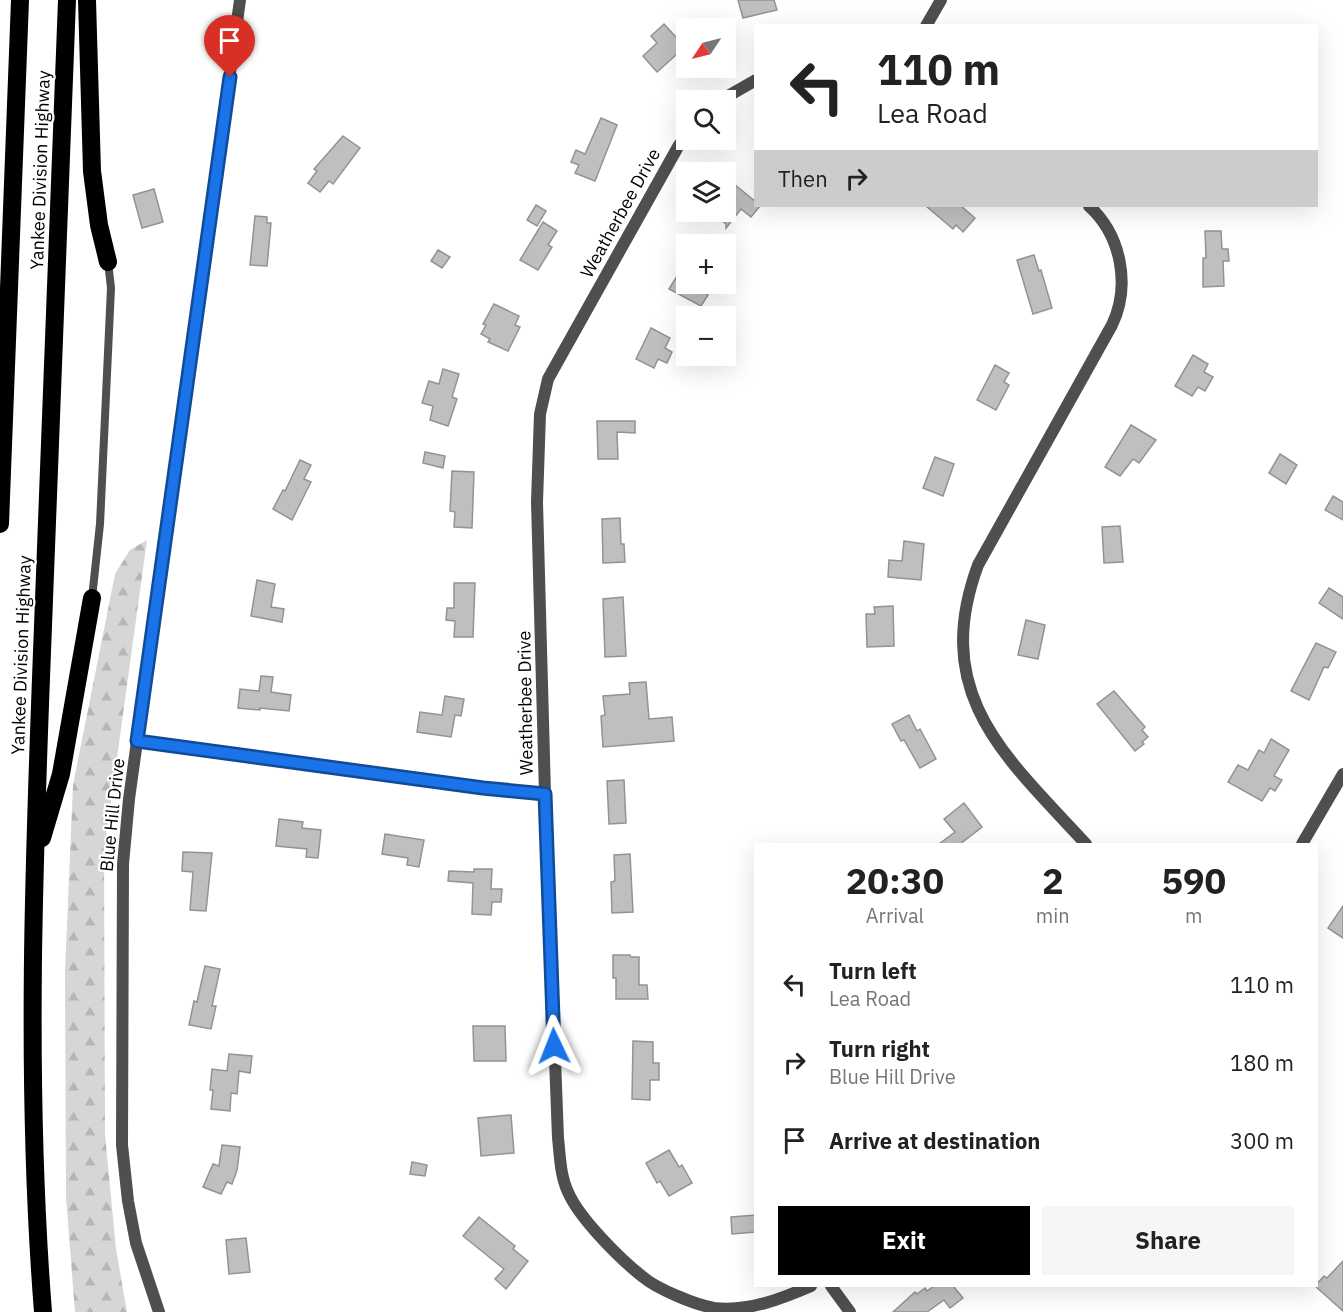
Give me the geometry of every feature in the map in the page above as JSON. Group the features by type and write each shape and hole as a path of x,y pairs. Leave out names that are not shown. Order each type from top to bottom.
{"highway":[{"name":"Yankee Division Highway","path":"0,524 20,0"},
{"name":"Yankee Division Highway","path":"43,1312 34,1159 31,1010 34,863 67,0"},
{"path":"87,0 92,171 99,225 108,262"},
{"path":"34,863 60,774 92,598"}],"street":[{"name":"Blue Hill Drive","path":"159,1312 136,1243 128,1201 122,1145 123,864 129,799 240,0"},
{"path":"927,24 941,0"},
{"path":"736,91 754,81"},
{"name":"Weatherbee Drive","path":"676,150 549,379 540,414 537,502 545,794 561,1169 567,1190 575,1206 595,1231 644,1278 665,1291 713,1308 755,1306 775,1301 809,1287"},
{"path":"1085,843 1018,770 991,735 970,688 963,655 963,633 967,598 978,565 1118,311 1121,293 1118,250 1107,225 1090,207"},
{"path":"137,741 483,788 545,794"},
{"path":"1303,843 1343,774"},
{"path":"832,1287 850,1312"}],"lane":[{"path":"92,598 100,524 111,288 108,262"}],"green space":[{"path":"147,540 104,852 105,1134 116,1249 127,1312 75,1312 66,1197 65,972 73,785 115,574 130,550"}],"building":[{"path":"738,0 774,0 777,10 743,18"},
{"path":"664,24 676,37 676,55 657,72 643,56 657,43 651,36"},
{"path":"601,118 617,125 595,181 575,173 579,165 571,162 576,150 585,154"},
{"path":"343,136 360,148 333,184 329,181 320,192 308,183 317,171 314,169"},
{"path":"736,186 754,200 754,207 759,207 751,217 741,209 736,215"},
{"path":"154,189 163,222 142,228 133,195"},
{"path":"536,205 546,211 537,226 527,220"},
{"path":"927,207 962,207 975,218 963,232 956,225 953,229"},
{"path":"255,216 267,217 267,223 271,223 267,266 250,265"},
{"path":"543,222 557,231 548,245 552,247 538,270 520,260"},
{"path":"1205,231 1221,231 1222,249 1228,249 1229,261 1223,261 1224,286 1203,287 1203,258 1206,258"},
{"path":"438,250 450,257 442,268 431,261"},
{"path":"1034,255 1039,271 1041,270 1052,308 1033,314 1017,260"},
{"path":"676,278 676,293 669,289"},
{"path":"678,294 706,294 708,295 701,306"},
{"path":"494,304 519,316 515,325 520,327 508,351 488,342 490,339 481,334 486,325 483,324"},
{"path":"651,328 670,338 665,348 672,352 667,363 658,359 654,368 636,359"},
{"path":"1193,355 1208,364 1204,372 1213,377 1205,391 1198,387 1192,396 1175,386"},
{"path":"995,365 1009,373 1004,382 1009,385 996,410 977,400"},
{"path":"443,369 459,374 452,397 457,399 448,426 430,420 433,406 422,403 429,381 439,384"},
{"path":"597,421 635,421 635,433 617,432 618,459 598,459"},
{"path":"1131,425 1156,440 1139,463 1133,459 1120,476 1105,467"},
{"path":"425,452 445,456 443,468 423,463"},
{"path":"1280,454 1297,465 1286,484 1269,473"},
{"path":"935,457 954,464 943,496 923,488"},
{"path":"300,460 311,465 304,479 311,482 292,520 273,509 283,490 285,491"},
{"path":"452,471 474,472 472,528 454,527 455,512 450,511"},
{"path":"1333,496 1343,502 1343,520 1325,510"},
{"path":"620,518 621,544 624,544 625,562 603,563 602,519"},
{"path":"1120,526 1123,562 1104,563 1102,527"},
{"path":"904,541 924,544 921,580 888,577 889,560 902,561"},
{"path":"257,580 275,584 271,607 284,609 282,622 251,616"},
{"path":"454,583 475,583 473,637 454,637 455,621 446,620 447,608 454,608"},
{"path":"1329,588 1343,597 1343,619 1319,603"},
{"path":"623,597 626,656 605,657 603,599"},
{"path":"893,606 894,646 867,647 866,614 875,614 874,607"},
{"path":"1026,620 1045,625 1038,659 1018,655"},
{"path":"1316,643 1336,652 1328,668 1324,667 1309,700 1291,691"},
{"path":"261,676 273,677 271,692 291,695 289,711 238,708 240,689 259,691"},
{"path":"646,682 649,719 672,717 674,741 603,747 601,716 605,715 603,696 630,694 629,683"},
{"path":"1114,691 1145,727 1142,730 1148,737 1142,742 1144,744 1135,751 1097,704"},
{"path":"445,696 464,699 461,716 455,715 451,737 417,732 420,712 442,715"},
{"path":"909,715 917,731 920,729 936,759 920,768 892,724"},
{"path":"1271,739 1289,750 1274,776 1282,780 1275,791 1270,788 1262,801 1228,782 1238,765 1248,770 1259,750 1264,753"},
{"path":"624,780 626,823 609,824 607,781"},
{"path":"964,803 982,827 961,843 940,843 955,832 944,819"},
{"path":"279,819 303,822 302,828 321,830 318,858 306,857 307,849 276,846"},
{"path":"385,834 424,840 419,867 407,865 408,858 382,854"},
{"path":"183,852 212,853 206,911 190,910 193,872 182,871"},
{"path":"630,854 633,912 612,913 611,882 615,881 614,855"},
{"path":"474,869 492,869 491,889 502,889 501,902 492,902 491,915 472,914 473,883 448,881 449,871 474,872"},
{"path":"1343,906 1343,938 1328,928"},
{"path":"613,955 639,957 639,985 647,985 648,999 616,999"},
{"path":"205,966 220,969 212,1006 216,1006 211,1029 189,1025"},
{"path":"473,1026 505,1026 506,1061 474,1061"},
{"path":"633,1041 653,1042 653,1063 659,1063 659,1080 650,1080 650,1100 632,1099"},
{"path":"229,1054 252,1056 250,1073 239,1071 237,1094 231,1093 230,1111 211,1109 212,1069 227,1071"},
{"path":"511,1115 514,1153 481,1156 478,1118"},
{"path":"222,1145 240,1147 237,1170 232,1184 227,1182 221,1194 203,1187 213,1164 219,1166"},
{"path":"669,1150 679,1167 682,1165 692,1183 669,1196 660,1181 657,1183 646,1163"},
{"path":"412,1162 427,1165 425,1176 410,1174"},
{"path":"754,1215 754,1232 732,1234 731,1217"},
{"path":"479,1217 515,1246 513,1249 528,1261 506,1289 495,1279 504,1269 463,1236"},
{"path":"246,1238 250,1272 229,1274 226,1240"},
{"path":"1343,1261 1343,1311 1316,1287 1324,1276 1327,1278"},
{"path":"933,1287 954,1287 963,1298 950,1308 944,1300 927,1312 893,1312 915,1292 917,1294 925,1288 927,1291"}],"route":[{"path":"230,77 137,741 483,788 545,794 554,1046"}]}
